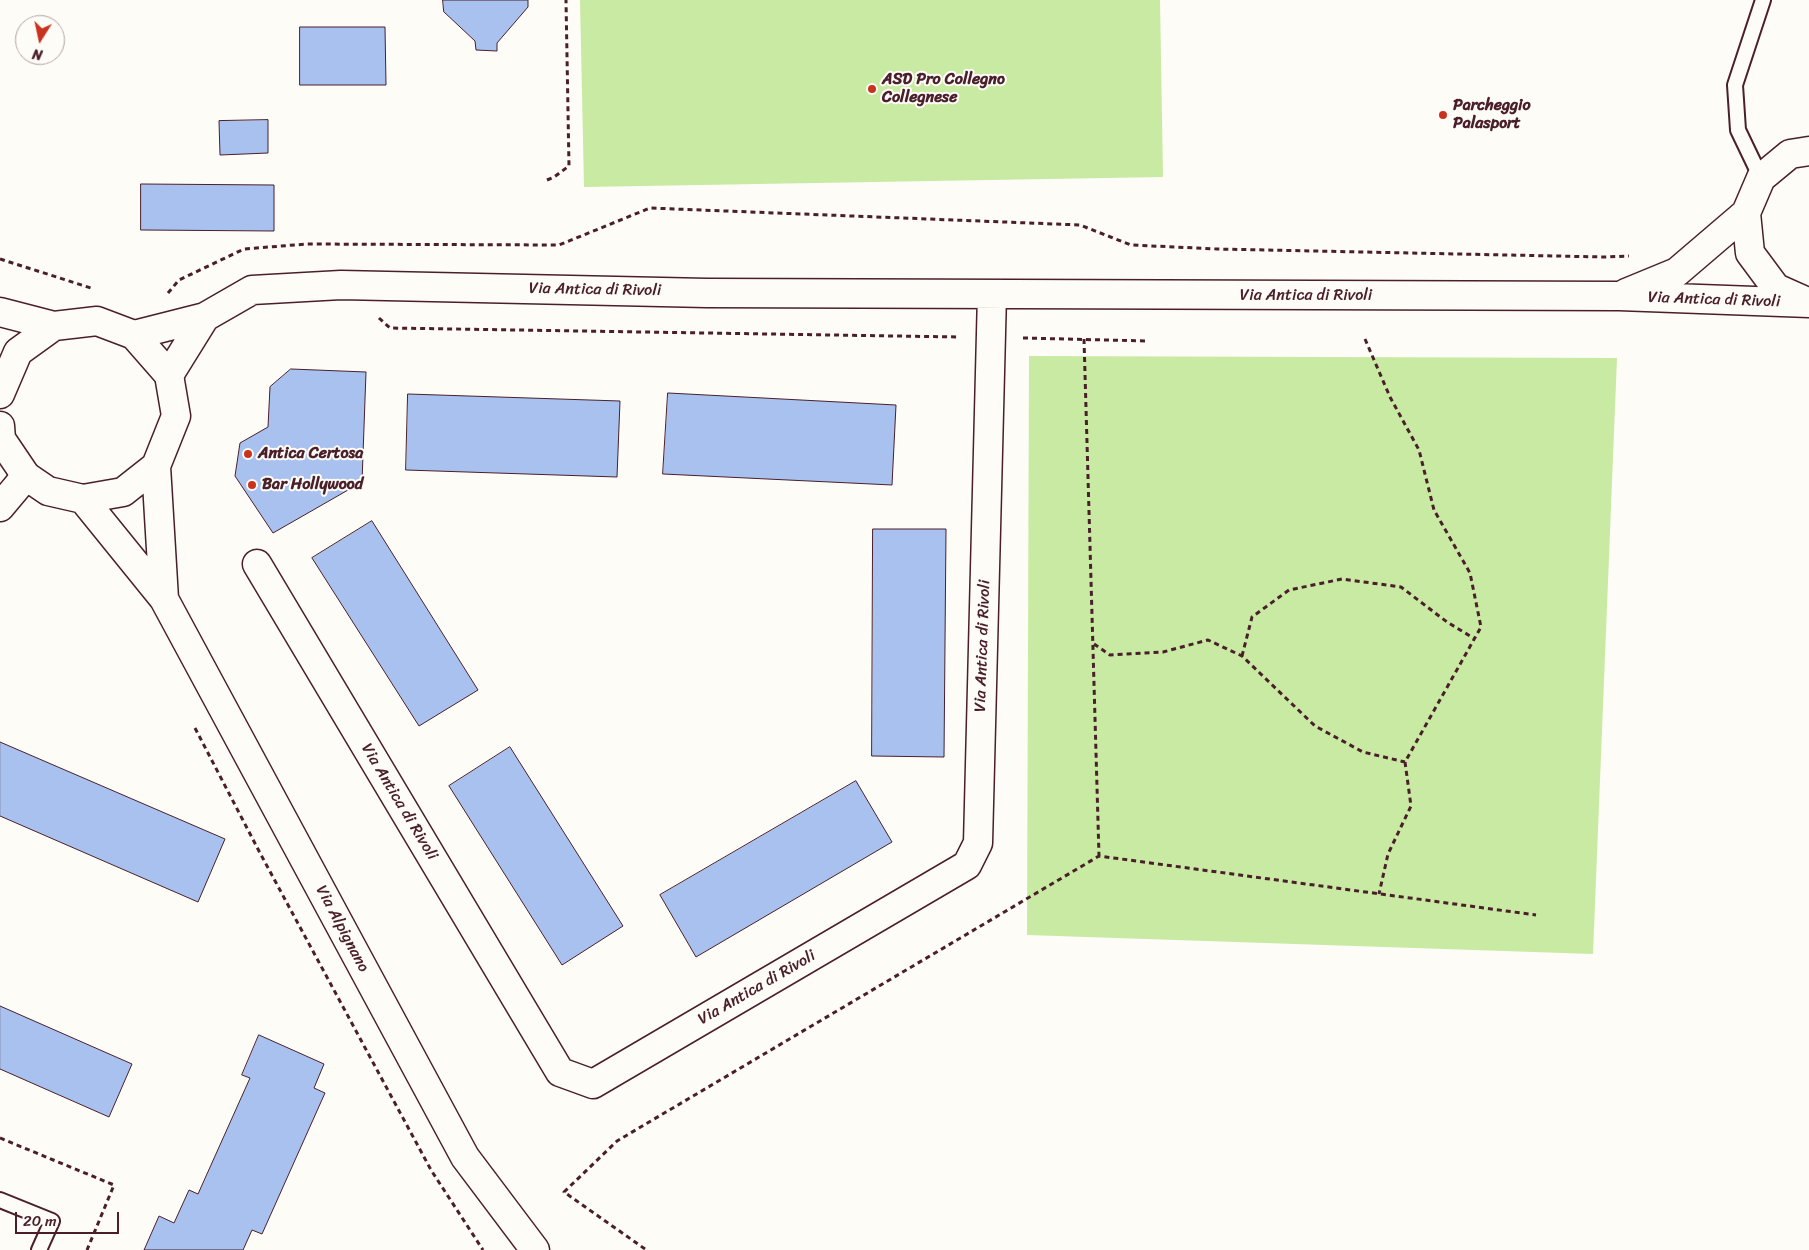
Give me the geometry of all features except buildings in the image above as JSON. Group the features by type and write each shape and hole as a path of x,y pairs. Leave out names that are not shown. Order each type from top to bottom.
{"street":[{"name":"Via Antica di Rivoli","path":"1619,296 1677,272 1746,213 1761,178 1790,154 1809,151"},
{"name":"Via Antica di Rivoli","path":"1746,213 1750,253 1776,288 1809,303"},
{"name":"Via Antica di Rivoli","path":"205,317 252,290 341,285 698,292 1619,296 1809,303"},
{"name":"Via Antica di Rivoli","path":"257,564 560,1072 593,1084 967,865 978,843 992,294"},
{"path":"0,312 54,326 97,321 134,335 169,375 176,416 156,466 164,599"},
{"path":"134,335 205,317"},
{"path":"169,375 205,317"},
{"path":"0,394 18,352 54,326"},
{"path":"0,426 2,439 26,476 48,491 83,499 123,492 156,466"},
{"path":"0,507 26,476"},
{"path":"83,499 164,599"},
{"name":"Via Alpignano","path":"164,599 465,1158 535,1250"}],"lane":[{"path":"1761,178 1738,130 1735,85 1762,0"},
{"path":"0,1200 52,1221 39,1250"}],"path":[{"path":"547,180 569,166 566,0"},
{"path":"168,294 179,280 244,249 308,244 559,245 650,208 1080,225 1131,245 1227,250 1633,256"},
{"path":"0,259 92,288"},
{"path":"341,285 390,328 1148,340"},
{"path":"1084,339 1099,856"},
{"path":"1365,339 1390,397 1419,450 1434,510 1470,573 1481,627 1405,762 1411,806 1388,854 1379,894"},
{"path":"1242,656 1252,617 1289,590 1342,579 1401,587 1447,622 1475,640"},
{"path":"1093,644 1110,655 1163,652 1208,640 1242,656 1315,726 1362,752 1405,762"},
{"path":"191,722 431,1170 482,1250"},
{"path":"645,1250 564,1192 617,1141 1099,856 1536,915"},
{"path":"0,1138 114,1185 87,1250"}],"green space":[{"name":"ASD Pro Collegno Collegnese","path":"580,0 1160,0 1163,177 584,187"},
{"path":"1029,356 1617,358 1593,954 1027,935"}],"place":[{"name":"ASD Pro Collegno Collegnese","path":"872,89"},
{"name":"Parcheggio Palasport","path":"1443,115"},
{"name":"Antica Certosa","path":"248,454"},
{"name":"Bar Hollywood","path":"252,485"}]}
